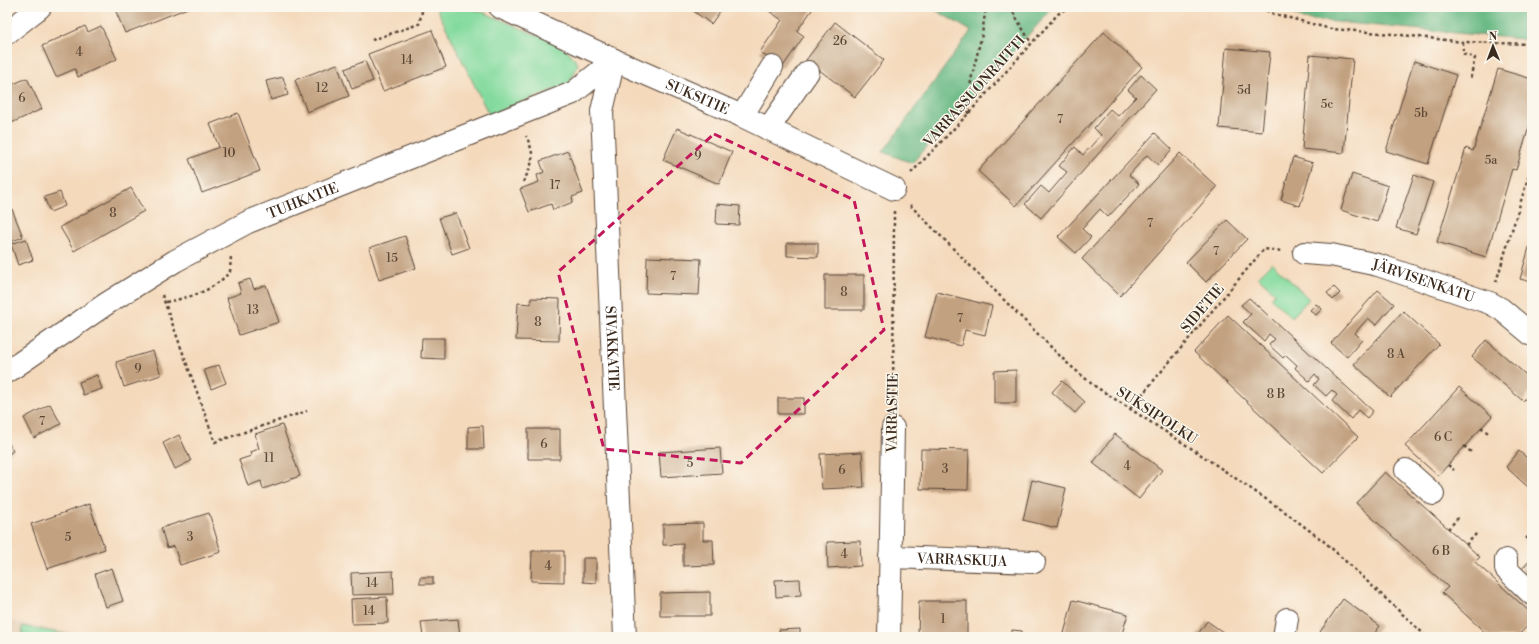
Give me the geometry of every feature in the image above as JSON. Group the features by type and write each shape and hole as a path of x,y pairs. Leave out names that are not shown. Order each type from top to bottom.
{"street":[{"path":"7,33 40,7"},
{"name":"SUKSITIE","path":"500,7 614,60 742,116 894,189"},
{"name":"TUHKATIE","path":"7,372 106,304 153,274 248,222 573,94 614,60"},
{"name":"SIVAKKATIE","path":"614,60 602,111 625,637"},
{"path":"742,116 772,67"},
{"path":"768,129 808,72"},
{"name":"JÄRVISENKATU","path":"1304,253 1331,255 1378,265 1490,303 1501,309 1532,335"},
{"name":"VARRASTIE","path":"889,637 892,428"},
{"path":"1406,470 1433,494"},
{"name":"VARRASKUJA","path":"890,557 1034,562"},
{"path":"1506,560 1506,569 1532,594"}],"path":[{"path":"372,40 419,24 423,7"},
{"path":"968,114 971,80 982,34 986,7"},
{"path":"1010,7 1031,43"},
{"name":"VARRASSUONRAITTI","path":"894,189 968,114 1058,14 1068,7"},
{"path":"1261,7 1271,13 1331,29 1463,42 1532,44"},
{"path":"1516,7 1532,9"},
{"path":"1463,42 1463,54 1475,58 1470,80"},
{"path":"516,116 531,146 532,166 523,182"},
{"path":"1490,303 1532,165"},
{"name":"SUKSIPOLKU","path":"894,189 1066,362 1093,385 1194,450 1285,512 1326,543 1427,637"},
{"name":"VARRASTIE","path":"892,428 894,189"},
{"path":"166,302 198,295 218,284 230,272 232,258 224,235"},
{"name":"SIDETIE","path":"1130,409 1264,249 1304,253"},
{"path":"153,274 166,302 215,442 307,410"},
{"path":"1482,427 1488,433"},
{"path":"1464,446 1471,452"},
{"path":"1448,465 1454,470"},
{"path":"1448,529 1459,517"},
{"path":"1466,545 1477,533"},
{"path":"1526,537 1532,542"}],"highlighted area":[{"path":"714,134 854,200 884,330 741,463 604,449 558,272"}],"shaded area":[{"path":"7,620 48,628 95,637 7,637"}],"green space":[{"path":"436,7 466,7 485,13 553,42 570,53 578,64 574,74 568,84 489,115"},
{"path":"930,7 1056,7 1052,9 912,163 883,152 971,31"},
{"path":"1278,7 1532,7 1532,40 1303,19"},
{"path":"1272,263 1309,299 1291,318 1271,298 1275,293 1258,277"},
{"path":"22,626 79,637 23,637"}],"building":[{"path":"114,7 190,7 125,33"},
{"path":"688,7 723,7 711,24"},
{"path":"763,7 814,7 797,31 804,36 782,68 760,52 782,20"},
{"path":"835,22 884,60 855,97 806,60"},
{"path":"85,26 88,32 101,26 117,59 78,77 75,69 56,77 42,46"},
{"path":"432,30 446,67 383,91 368,54"},
{"path":"1104,32 1142,67 1016,206 978,171"},
{"path":"1226,48 1270,52 1262,132 1219,128"},
{"path":"1310,55 1353,59 1344,153 1302,149"},
{"path":"365,61 373,81 352,89 345,69"},
{"path":"1414,61 1456,75 1428,164 1386,151"},
{"path":"337,64 349,96 307,112 295,80"},
{"path":"1498,69 1532,79 1532,117 1516,170 1512,169 1486,257 1437,242 1466,148 1473,151"},
{"path":"1141,75 1156,89 1041,218 1025,204 1041,186 1049,193 1067,172 1059,166 1075,147 1083,155 1101,135 1094,128 1110,109 1118,116 1136,97 1128,90"},
{"path":"283,77 288,95 271,100 266,81"},
{"path":"27,78 42,109 7,125 7,87"},
{"path":"238,113 260,171 202,193 189,159 219,147 210,124"},
{"path":"677,128 732,152 719,184 663,160"},
{"path":"1155,133 1172,149 1158,165 1147,155 1129,175 1139,184 1108,217 1100,209 1082,229 1091,237 1076,253 1058,237"},
{"path":"568,151 583,193 572,197 573,202 553,210 551,204 529,212 520,189 539,182 537,175 544,172 540,161"},
{"path":"1180,153 1217,187 1120,296 1082,259"},
{"path":"1293,157 1313,163 1300,206 1281,200"},
{"path":"1352,174 1388,186 1377,222 1341,210"},
{"path":"1414,175 1433,182 1416,234 1396,228"},
{"path":"131,188 144,211 74,251 60,227"},
{"path":"60,192 65,206 50,212 44,197"},
{"path":"10,204 23,237 7,243 7,205"},
{"path":"717,204 740,206 739,225 716,224"},
{"path":"456,213 469,248 452,254 439,218"},
{"path":"1227,220 1247,239 1206,282 1186,262"},
{"path":"405,236 416,268 379,280 369,248"},
{"path":"1532,237 1532,282 1520,279"},
{"path":"26,239 33,260 18,265 11,244"},
{"path":"787,243 818,243 818,257 787,256"},
{"path":"647,257 701,259 699,295 646,293"},
{"path":"825,275 864,275 864,310 825,310"},
{"path":"250,279 254,289 266,285 279,322 239,335 227,298 241,293 238,283"},
{"path":"1334,287 1340,293 1333,300 1327,293"},
{"path":"1378,290 1394,304 1376,325 1368,318 1355,333 1362,340 1347,357 1331,343"},
{"path":"937,292 992,306 985,335 965,330 961,346 925,337"},
{"path":"531,298 560,299 559,341 516,340 518,303 531,304"},
{"path":"1249,298 1373,411 1367,418 1358,410 1351,419 1332,401 1337,395 1332,390 1326,396 1314,385 1319,379 1315,374 1309,381 1295,368 1297,365 1286,355 1283,358 1269,345 1275,339 1269,334 1264,341 1243,322 1251,314 1241,305"},
{"path":"1316,304 1322,309 1316,315 1310,310"},
{"path":"1403,311 1439,344 1390,397 1354,364"},
{"path":"1228,315 1358,437 1323,473 1194,352"},
{"path":"422,338 444,338 444,359 421,358"},
{"path":"1486,340 1532,380 1532,391 1523,401 1472,357"},
{"path":"153,351 161,375 124,387 116,362"},
{"path":"219,365 226,383 211,389 204,370"},
{"path":"1016,370 1016,403 994,403 994,371"},
{"path":"97,375 102,389 83,395 79,382"},
{"path":"1062,381 1085,402 1075,413 1052,392"},
{"path":"1459,387 1492,416 1438,476 1405,446"},
{"path":"778,398 804,398 804,414 778,414"},
{"path":"50,404 61,424 34,438 24,418"},
{"path":"282,425 300,476 263,489 261,481 248,486 239,460 251,456 250,452 259,449 255,434"},
{"path":"483,426 484,449 468,449 468,427"},
{"path":"528,429 560,429 560,459 528,459"},
{"path":"1115,434 1162,470 1139,499 1093,463"},
{"path":"179,435 191,461 175,469 163,443"},
{"path":"7,440 13,451 7,455"},
{"path":"720,448 722,473 661,477 659,452"},
{"path":"921,449 969,450 968,490 920,489"},
{"path":"1519,451 1532,462 1532,484 1529,488 1506,467"},
{"path":"862,452 864,487 822,489 820,454"},
{"path":"1385,472 1480,557 1475,562 1532,614 1532,621 1517,637 1490,637 1442,593 1448,587 1356,503"},
{"path":"1032,480 1066,488 1057,528 1023,520"},
{"path":"89,504 105,549 47,569 31,524"},
{"path":"209,513 221,552 180,565 174,546 167,548 161,528"},
{"path":"703,523 703,540 713,540 714,565 683,566 683,544 663,545 663,524"},
{"path":"860,541 861,566 828,568 827,542"},
{"path":"532,551 564,551 564,582 531,581"},
{"path":"583,558 596,558 596,583 583,582"},
{"path":"1532,558 1532,583 1519,572"},
{"path":"112,568 123,601 106,607 95,574"},
{"path":"393,571 394,594 352,595 351,573"},
{"path":"420,577 433,577 433,584 420,584"},
{"path":"800,579 801,595 776,597 775,580"},
{"path":"710,592 710,616 660,616 660,593"},
{"path":"387,597 388,623 352,624 351,599"},
{"path":"1343,599 1380,626 1372,637 1327,637 1320,632"},
{"path":"1073,600 1128,614 1121,637 1063,637"},
{"path":"919,601 967,601 967,637 918,637"},
{"path":"458,619 460,637 423,637 421,622"},
{"path":"1207,621 1230,637 1196,637"},
{"path":"800,629 800,637 779,637 779,630"},
{"path":"1012,630 1022,631 1023,637 1012,637"}]}
